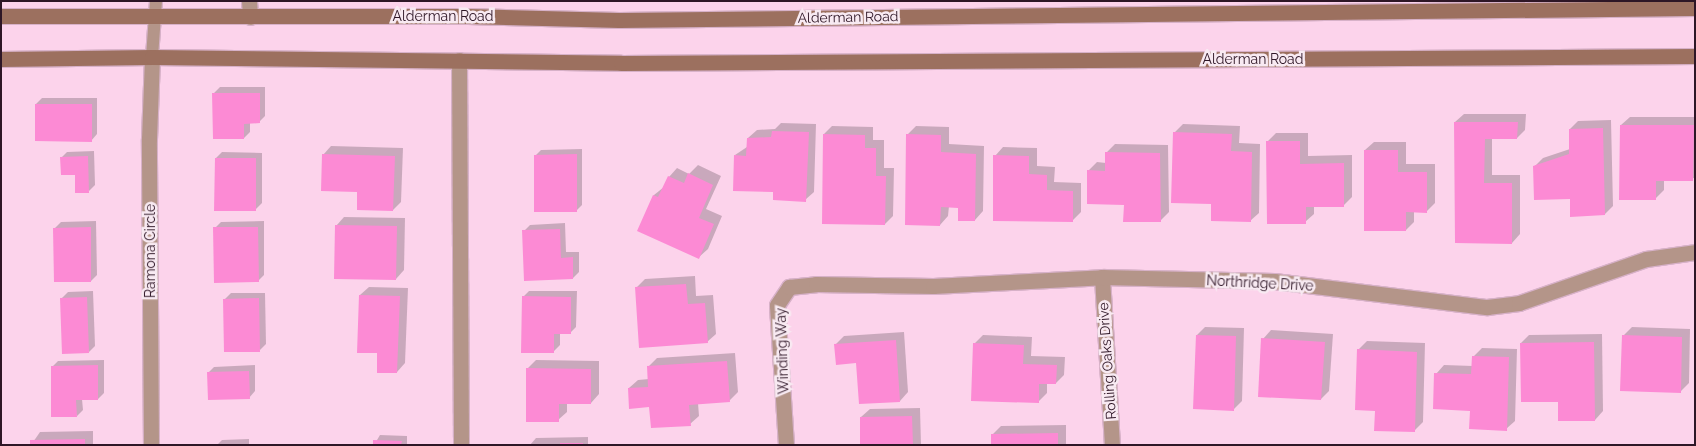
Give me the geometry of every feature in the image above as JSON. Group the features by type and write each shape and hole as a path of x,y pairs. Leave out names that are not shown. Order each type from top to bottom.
{"main road":[{"name":"Alderman Road","path":"1,16 156,8 250,17 468,16 619,20 1695,8"},
{"name":"Alderman Road","path":"1,59 152,57 631,63 1695,56"}],"street":[{"path":"249,1 250,17"},
{"name":"Ramona Circle","path":"151,445 149,139 152,57"},
{"path":"459,60 460,445"},
{"name":"Northridge Drive","path":"816,284 933,286 1102,277 1274,281 1487,307 1518,304 1646,260 1695,252"},
{"name":"Rolling Oaks Drive","path":"1102,277 1112,445"},
{"name":"Winding Way","path":"786,445 777,305 789,287 816,284"}],"lane":[{"path":"152,57 156,8"}],"building":[{"path":"212,93 260,93 260,123 244,124 244,139 213,139"},
{"path":"35,104 92,104 92,142 35,141"},
{"path":"1454,122 1518,122 1517,139 1485,139 1484,183 1512,183 1512,244 1455,243"},
{"path":"1620,125 1694,125 1693,181 1656,181 1656,200 1619,200"},
{"path":"1603,128 1605,215 1570,217 1570,199 1534,200 1533,166 1569,154 1569,129"},
{"path":"772,131 809,132 806,202 773,200 773,192 733,191 734,155 746,156 747,138 771,137"},
{"path":"1173,132 1232,134 1231,151 1252,152 1251,222 1211,221 1211,204 1171,203"},
{"path":"823,134 865,135 865,148 876,148 876,176 886,176 885,225 822,224"},
{"path":"906,134 941,135 941,152 976,154 975,221 958,221 958,208 941,207 940,226 905,225"},
{"path":"1266,141 1300,141 1300,164 1344,163 1344,207 1306,207 1306,224 1267,224"},
{"path":"1364,150 1398,150 1398,172 1427,172 1427,213 1406,212 1406,231 1364,231"},
{"path":"1105,152 1160,153 1161,222 1123,222 1124,205 1087,204 1087,170 1105,171"},
{"path":"322,154 395,156 393,211 357,210 357,192 321,191"},
{"path":"577,154 577,212 534,212 534,155"},
{"path":"993,155 1029,156 1029,174 1047,175 1047,190 1073,191 1073,222 993,221"},
{"path":"88,156 89,193 75,193 75,175 61,175 60,157"},
{"path":"215,158 256,158 256,211 214,211"},
{"path":"688,173 713,185 699,218 714,224 699,259 637,231 653,195 658,197 668,176 684,183"},
{"path":"335,225 397,226 396,280 334,279"},
{"path":"91,227 91,282 54,282 53,228"},
{"path":"213,227 258,227 259,282 214,283"},
{"path":"560,229 561,258 573,257 573,279 524,281 522,230"},
{"path":"686,284 688,304 705,303 708,343 639,348 635,287"},
{"path":"359,295 400,296 397,373 377,373 377,353 357,353"},
{"path":"522,296 571,297 571,334 554,334 554,353 521,353"},
{"path":"87,297 89,353 62,354 60,298"},
{"path":"259,298 260,352 224,352 223,299"},
{"path":"1196,335 1236,336 1234,411 1193,409"},
{"path":"1622,335 1682,337 1681,393 1620,391"},
{"path":"1261,338 1325,342 1321,400 1258,397"},
{"path":"896,340 900,402 859,404 856,363 836,365 834,344"},
{"path":"1594,342 1595,421 1558,421 1558,402 1521,402 1520,343"},
{"path":"973,343 1024,345 1023,364 1057,365 1056,384 1039,384 1039,403 971,401"},
{"path":"1357,349 1417,352 1415,432 1374,431 1375,411 1355,410"},
{"path":"1472,356 1509,357 1507,431 1469,429 1470,411 1433,409 1434,373 1471,374"},
{"path":"727,361 730,402 689,405 691,426 651,428 649,407 629,409 628,388 648,387 647,366"},
{"path":"98,365 98,400 76,400 77,417 51,417 51,366"},
{"path":"526,368 591,369 591,404 559,404 559,422 526,422"},
{"path":"249,371 250,399 208,400 207,372"},
{"path":"912,416 913,445 860,445 860,417"},
{"path":"1058,433 1058,445 991,445 991,434"},
{"path":"85,439 85,445 30,445 30,440"},
{"path":"373,440 402,441 401,445 373,445"},
{"path":"560,443 583,443 583,445 560,445"}]}
